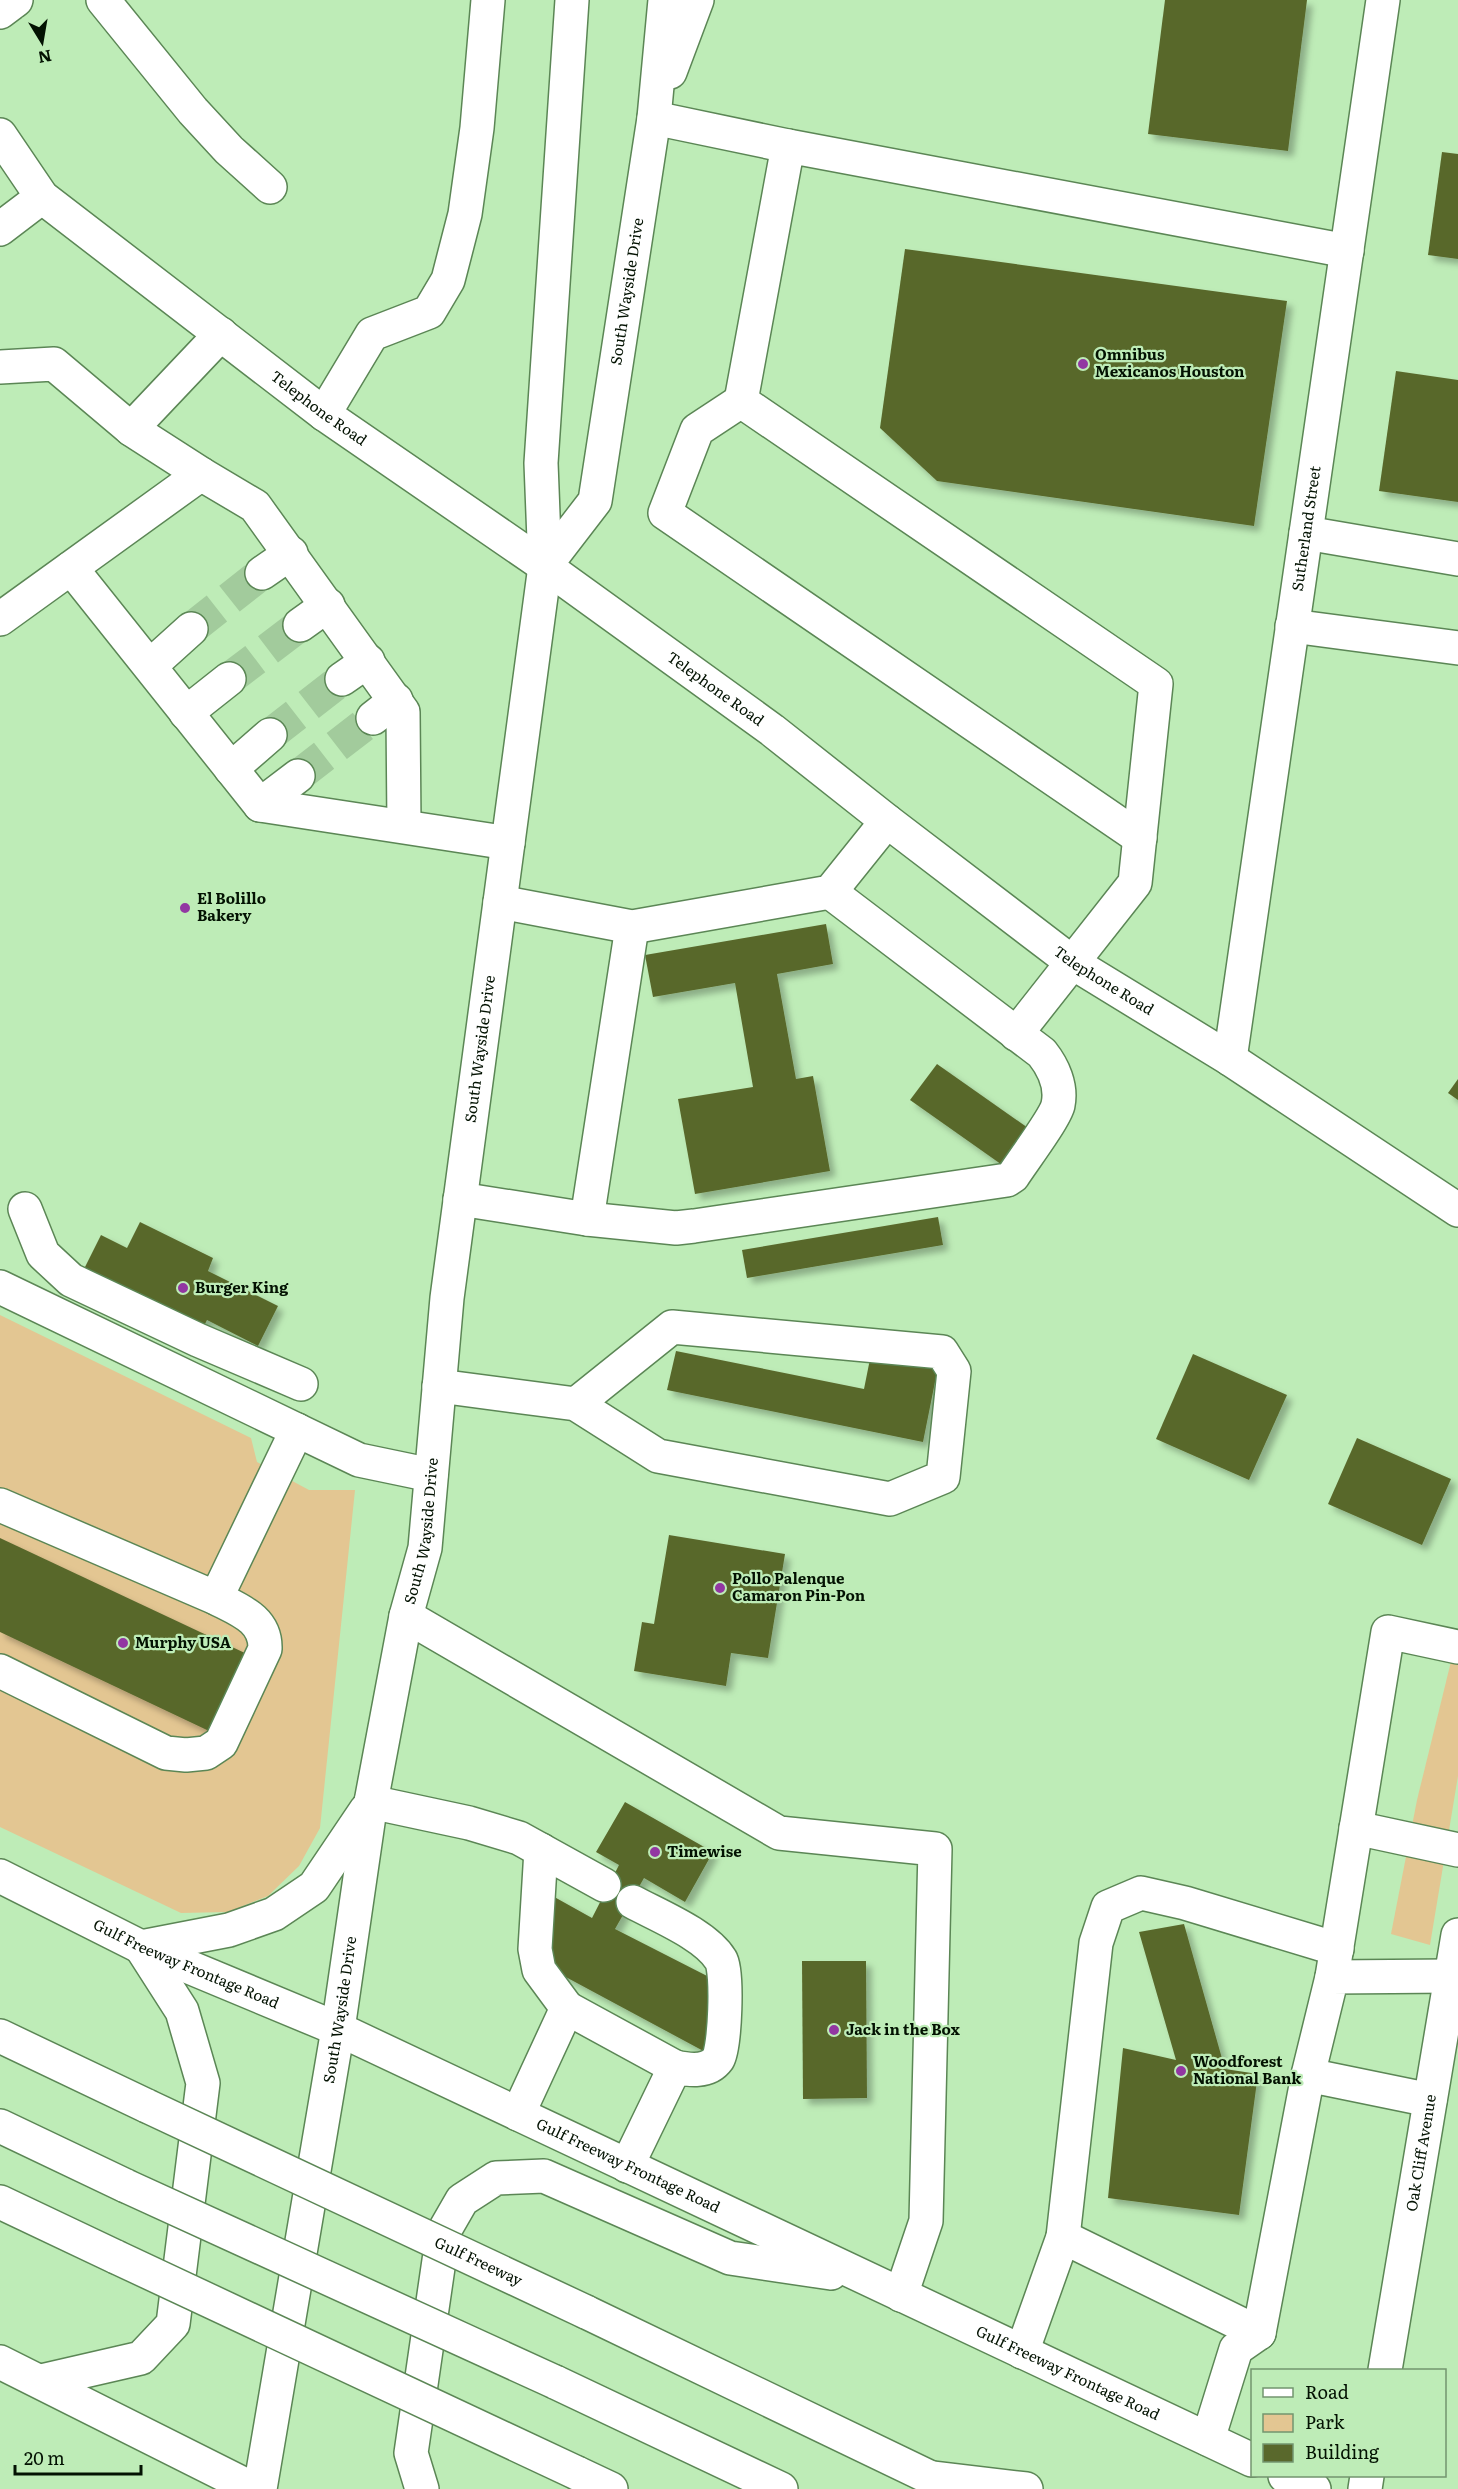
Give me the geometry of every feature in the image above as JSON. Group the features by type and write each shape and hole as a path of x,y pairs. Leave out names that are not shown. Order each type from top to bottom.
{"main road":[{"path":"0,12 16,0"},
{"path":"103,0 194,111 229,150 270,187"},
{"path":"324,414 372,334 429,312 448,280 465,214 477,128 488,0"},
{"name":"South Wayside Drive","path":"260,2489 338,2029 371,1802 406,1616 425,1548 439,1386 460,1199 545,566 541,463 572,0"},
{"name":"South Wayside Drive","path":"545,566 595,501 654,115 665,0"},
{"path":"697,0 654,115 788,146 1347,251"},
{"name":"Sutherland Street","path":"1230,1059 1383,0"},
{"name":"Telephone Road","path":"0,135 42,197 324,414 545,566 772,730 1073,963 1230,1059 1458,1210"},
{"path":"788,146 741,401 697,430 665,513 1140,838"},
{"path":"0,230 42,197"},
{"path":"131,429 221,334"},
{"path":"0,367 54,364 131,429 255,506 328,605 355,670 384,709 404,712 404,826"},
{"path":"741,401 1156,684 1135,883 1016,1034"},
{"path":"0,619 201,474"},
{"path":"1306,533 1458,558"},
{"path":"262,573 291,553"},
{"path":"71,568 260,805 508,843"},
{"path":"300,625 328,605"},
{"path":"1292,626 1458,648"},
{"path":"150,666 191,629"},
{"path":"186,713 229,679"},
{"path":"231,769 270,735"},
{"path":"260,805 298,776"},
{"path":"500,902 632,927 830,892 887,821"},
{"path":"460,1199 587,1219 676,1228 1007,1180 1013,1176 1058,1105 1058,1087 1053,1068 1042,1053 830,892"},
{"path":"587,1219 632,927"},
{"path":"25,1209 43,1254 71,1280 198,1340 301,1384"},
{"path":"0,1287 359,1460 431,1474"},
{"path":"439,1386 576,1404 658,1456 890,1499 943,1477 954,1371 942,1353 672,1327 576,1404"},
{"path":"216,1598 297,1430"},
{"path":"0,1505 216,1598 247,1614 261,1627 265,1638 265,1649 221,1743 206,1753 186,1755 166,1753 0,1671"},
{"path":"406,1616 779,1833 935,1850 926,2221 901,2295"},
{"path":"1208,2439 1236,2349 1259,2332 1308,2075 1335,1963 1388,1632 1458,1647"},
{"path":"41,2381 141,2358 173,2324 203,2084 182,2011 141,1947 230,1930 274,1914 314,1887 371,1802 469,1822 519,1838 604,1885"},
{"path":"1356,1828 1458,1850"},
{"path":"541,1850 535,1949 539,1970 567,2008 675,2067 699,2070 710,2066 718,2059 722,2048 725,1977 722,1961 704,1942 633,1902"},
{"name":"Gulf Freeway Frontage Road","path":"0,1876 141,1947 338,2029 1251,2460"},
{"path":"1022,2352 1063,2238 1096,1943 1108,1907 1141,1893 1185,1903 1335,1963 1451,1976"},
{"name":"Oak Cliff Avenue","path":"1385,2369 1458,1935"},
{"path":"518,2114 567,2008"},
{"name":"Gulf Freeway","path":"0,2037 435,2240 943,2483 1026,2489"},
{"path":"627,2166 675,2067"},
{"path":"1308,2075 1430,2100"},
{"path":"0,2126 781,2489"},
{"path":"422,2489 411,2453 443,2233 462,2200 496,2178 544,2176 730,2258 866,2279"},
{"path":"0,2202 611,2489"},
{"path":"1063,2238 1259,2332"},
{"path":"0,2362 253,2489"},
{"path":"1289,2477 1314,2489"}],"green space":[{"path":"0,1315 251,1438 257,1462 309,1490 355,1490 320,1828 299,1866 268,1896 228,1912 181,1913 0,1827"},
{"path":"1458,1633 1458,1776 1430,1945 1391,1934 1417,1800"}],"building":[{"path":"1165,0 1307,0 1288,151 1148,134"},
{"path":"1442,152 1458,154 1458,259 1428,255"},
{"name":"Omnibus Mexicanos Houston","path":"905,249 1287,301 1254,526 937,481 880,428"},
{"path":"1396,371 1458,380 1458,502 1379,491"},
{"path":"826,924 833,964 777,974 796,1079 813,1076 830,1171 695,1194 678,1099 753,1087 735,983 653,997 645,955"},
{"path":"937,1064 1031,1130 1005,1167 910,1100"},
{"path":"1458,1079 1458,1100 1448,1093"},
{"path":"938,1217 943,1245 747,1278 742,1250"},
{"name":"Burger King","path":"140,1222 213,1258 208,1271 278,1306 258,1346 207,1320 203,1328 84,1269 101,1235 127,1248"},
{"path":"676,1351 864,1389 871,1354 938,1367 923,1442 667,1390"},
{"path":"1193,1354 1287,1395 1249,1480 1156,1439"},
{"path":"1357,1438 1451,1479 1422,1545 1328,1504"},
{"name":"Pollo Palenque Camaron Pin-Pon","path":"669,1535 785,1554 768,1658 731,1653 726,1686 634,1671 642,1622 654,1624"},
{"name":"Murphy USA","path":"0,1538 247,1654 209,1731 0,1632"},
{"path":"625,1802 713,1852 685,1902 644,1878 615,1929 713,1979 709,2054 549,1968 549,1894 592,1918 619,1865 596,1852"},
{"name":"Woodforest National Bank","path":"1184,1924 1225,2069 1258,2074 1239,2215 1108,2198 1123,2048 1176,2060 1139,1932"},
{"name":"Jack in the Box","path":"802,1961 866,1961 867,2098 803,2099"}],"tunnel":[{"path":"191,629 262,573"},
{"path":"229,679 300,625"},
{"path":"270,735 342,679"},
{"path":"298,776 373,718"}],"place":[{"name":"Omnibus Mexicanos Houston","path":"1083,364"},
{"name":"El Bolillo Bakery","path":"185,908"},
{"name":"Burger King","path":"183,1288"},
{"name":"Pollo Palenque Camaron Pin-Pon","path":"720,1588"},
{"name":"Murphy USA","path":"123,1643"},
{"name":"Timewise","path":"655,1852"},
{"name":"Jack in the Box","path":"834,2030"},
{"name":"Woodforest National Bank","path":"1181,2071"}]}
